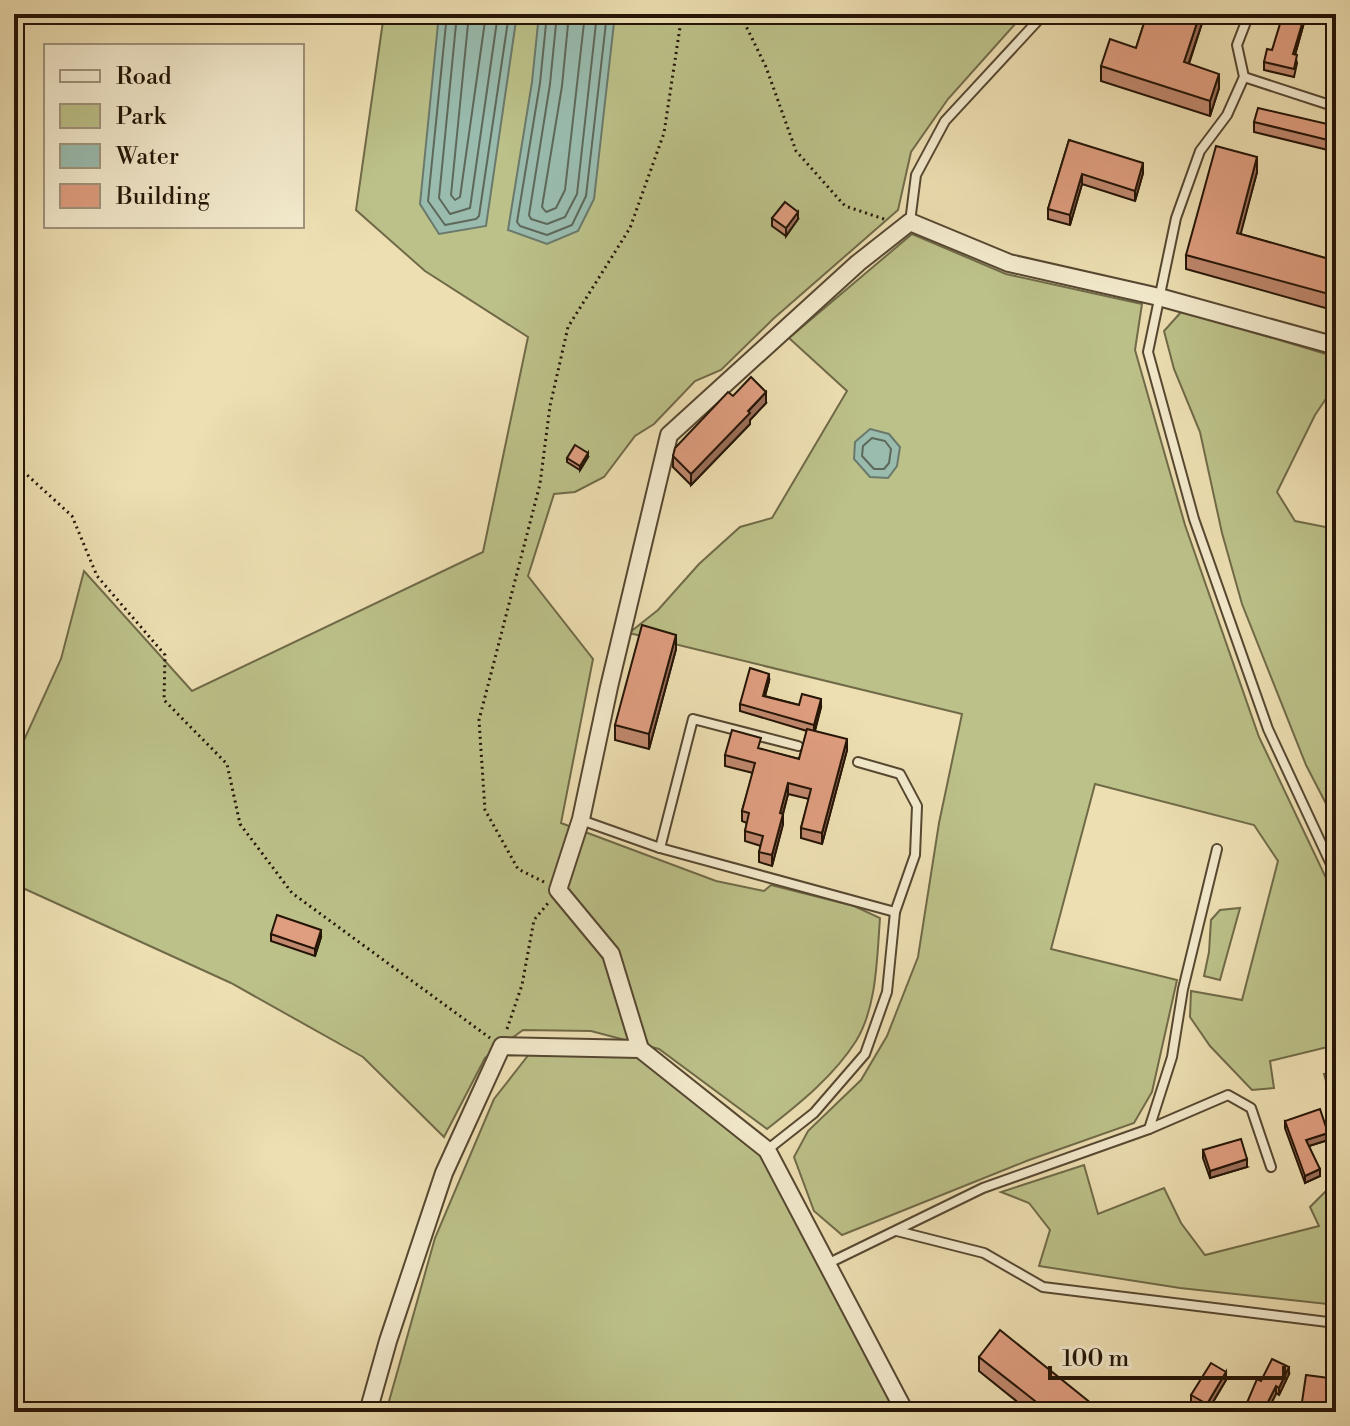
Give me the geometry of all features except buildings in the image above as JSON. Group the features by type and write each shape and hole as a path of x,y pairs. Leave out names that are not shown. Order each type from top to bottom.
{"street":[{"path":"905,1412 767,1150 640,1049 611,954 558,890 581,819 612,672 669,435 858,263 910,222 1009,263 1159,297 1336,346"},
{"path":"368,1412 388,1341 444,1173 502,1046 640,1049"}],"lane":[{"path":"910,222 916,175 945,121 1044,14"},
{"path":"1249,14 1237,45 1244,77 1227,115 1200,151 1176,218 1148,352 1194,519 1268,729 1336,875"},
{"path":"1244,77 1336,107"},
{"path":"660,848 693,719 798,746"},
{"path":"767,1150 814,1113 865,1054 887,992 895,912 915,855 917,806 900,774 858,762"},
{"path":"581,819 660,848 895,912"},
{"path":"1149,1129 1172,1057 1183,989 1217,849"},
{"path":"826,1264 983,1188 1149,1129 1228,1095 1251,1108 1271,1167"},
{"path":"896,1230 984,1253 1043,1287 1336,1323"}],"path":[{"path":"14,463 72,516 97,576 165,655 164,700 227,764 240,824 292,893 502,1046 522,985 534,920 558,890 518,869 485,810 479,720 540,484 550,406 568,327 630,228 664,133 682,14"},
{"path":"735,14 745,24 766,67 796,151 845,206 878,219 910,222"}],"green space":[{"path":"384,14 1024,14 948,99 911,152 898,210 773,319 721,370 695,381 654,424 635,436 604,477 575,492 554,494 528,576 593,659 561,823 716,881 764,891 771,885 854,906 880,918 877,965 863,1028 827,1078 767,1129 659,1049 591,1031 523,1030 485,1058 444,1137 363,1057 231,983 14,884 14,762 61,659 84,571 192,691 483,552 528,337 425,271 356,210"},
{"path":"912,234 1006,274 1142,304 1135,350 1185,525 1259,737 1336,899 1336,1045 1270,1061 1274,1088 1252,1090 1210,1046 1190,1017 1191,991 1242,1000 1278,861 1254,825 1095,784 1051,949 1177,980 1152,1092 1134,1123 1029,1160 842,1235 814,1211 794,1157 808,1131 861,1080 887,1036 918,957 939,823 962,714 629,633 658,610 699,564 740,527 772,518 847,391 789,338"},
{"path":"1182,311 1336,357 1336,384 1315,415 1277,492 1295,521 1336,529 1336,823 1306,765 1242,604 1222,533 1200,432 1174,369 1164,331"},
{"path":"1240,908 1220,980 1204,976 1211,920 1220,910"},
{"path":"530,1053 638,1056 761,1154 898,1412 386,1412 435,1238 494,1099"},
{"path":"1336,1073 1336,1116 1324,1074"},
{"path":"1084,1165 1098,1214 1164,1188 1181,1223 1205,1255 1319,1226 1310,1207 1336,1181 1336,1305 1180,1288 1039,1266 1050,1230 1029,1203 1001,1192"}],"water":[{"path":"439,14 517,14 486,226 439,234 420,204"},
{"path":"539,14 615,14 594,199 578,231 547,244 508,230 532,82"},
{"path":"870,429 889,434 900,447 897,466 888,478 870,477 854,459 855,442"}]}
